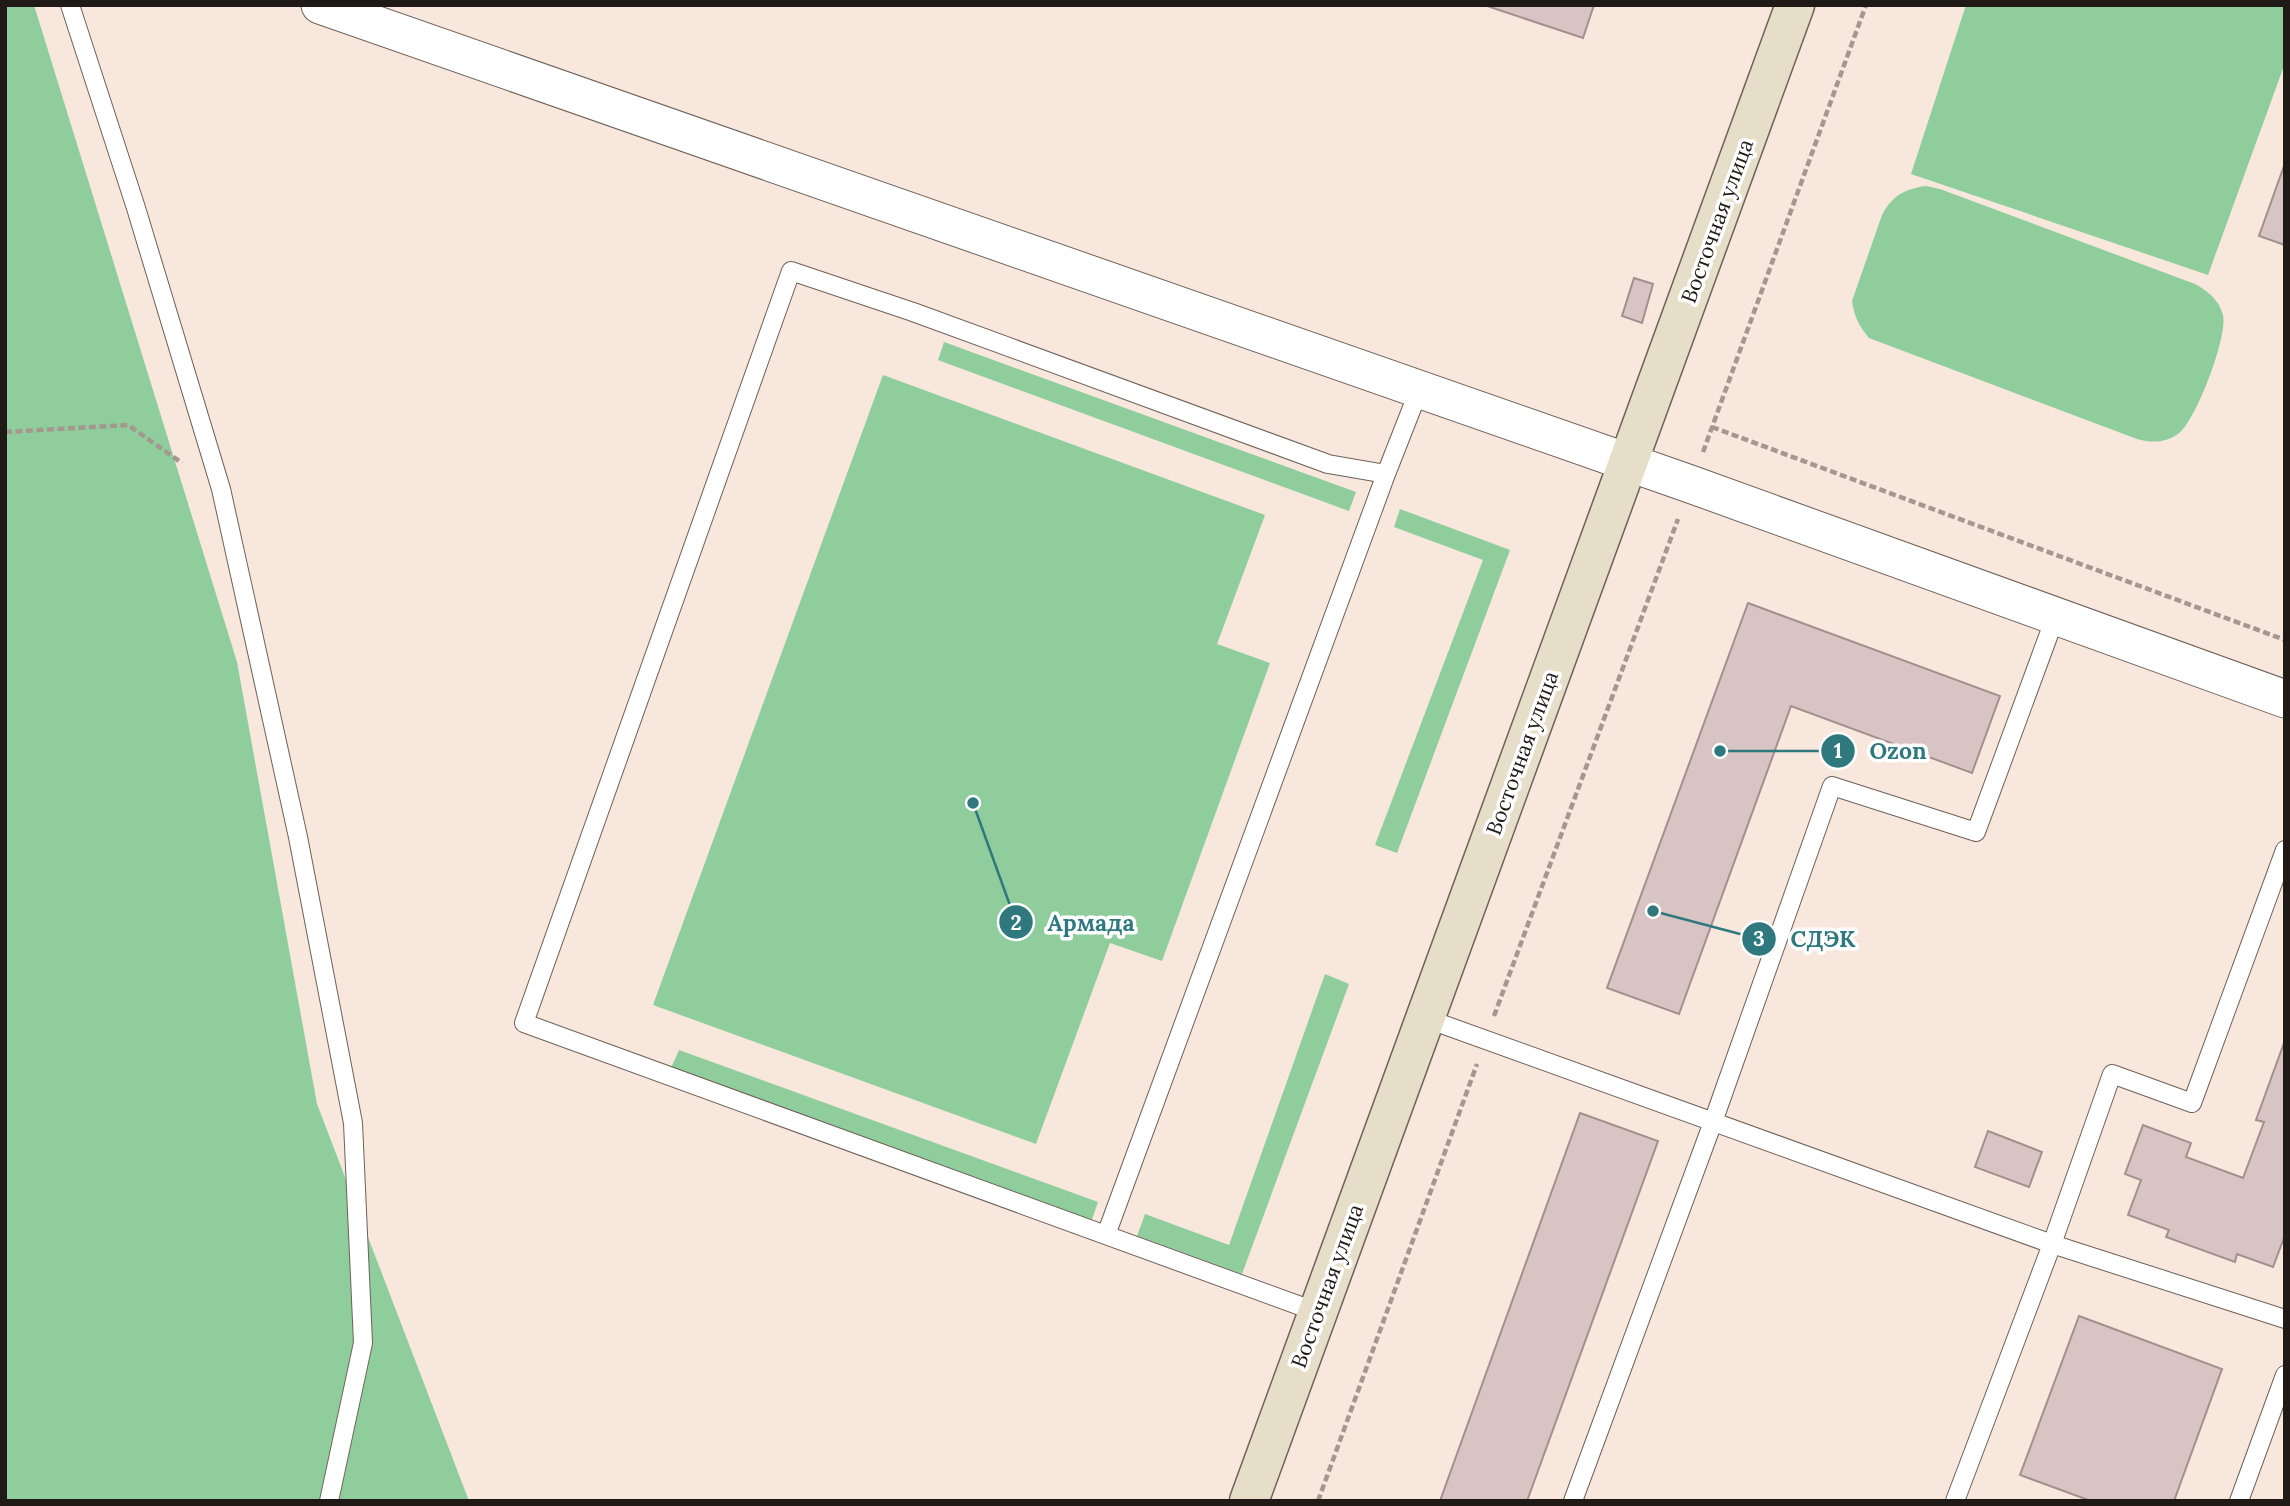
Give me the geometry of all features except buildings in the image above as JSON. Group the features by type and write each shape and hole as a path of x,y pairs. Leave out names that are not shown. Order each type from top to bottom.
{"main road":[{"name":"Восточная улица","path":"1249,1501 1795,5"}],"street":[{"path":"320,5 1690,484 2285,699"}],"lane":[{"path":"70,5 140,221 221,489 298,837 353,1123 363,1343 329,1501"},
{"path":"1317,1312 523,1023 791,271 913,312 1328,464 1387,474"},
{"path":"1106,1235 1419,390"},
{"path":"1573,1501 1713,1122 1832,786 1976,832 2056,615"},
{"path":"1955,1501 2052,1244 2112,1074 2192,1103 2285,850"},
{"path":"1424,1018 2052,1244 2285,1319"},
{"path":"2239,1501 2285,1375"}],"path":[{"path":"1318,1501 1866,5"},
{"path":"5,432 128,425 221,489"},
{"path":"1712,427 2285,640"}],"green space":[{"path":"5,5 34,5 237,662 317,1104 469,1501 5,1501"},
{"path":"1966,5 2285,5 2285,63 2208,275 1911,174"},
{"path":"1926,186 2195,284 2212,296 2223,315 2221,341 2201,396 2178,434 2158,441 2137,439 1869,338 1857,321 1852,301 1882,215 1900,195"},
{"path":"944,342 1356,492 1349,511 938,360"},
{"path":"883,375 1265,515 1217,644 1270,663 1162,961 1110,943 1036,1144 653,1005"},
{"path":"1400,509 1510,550 1397,853 1375,845 1483,560 1394,527"},
{"path":"1325,974 1349,984 1242,1274 1137,1236 1145,1214 1229,1245"},
{"path":"679,1050 1098,1202 1091,1222 671,1068"}],"place":[{"name":"Ozon","path":"1720,751"},
{"name":"Армада","path":"973,803"},
{"name":"СДЭК","path":"1653,911"}]}
